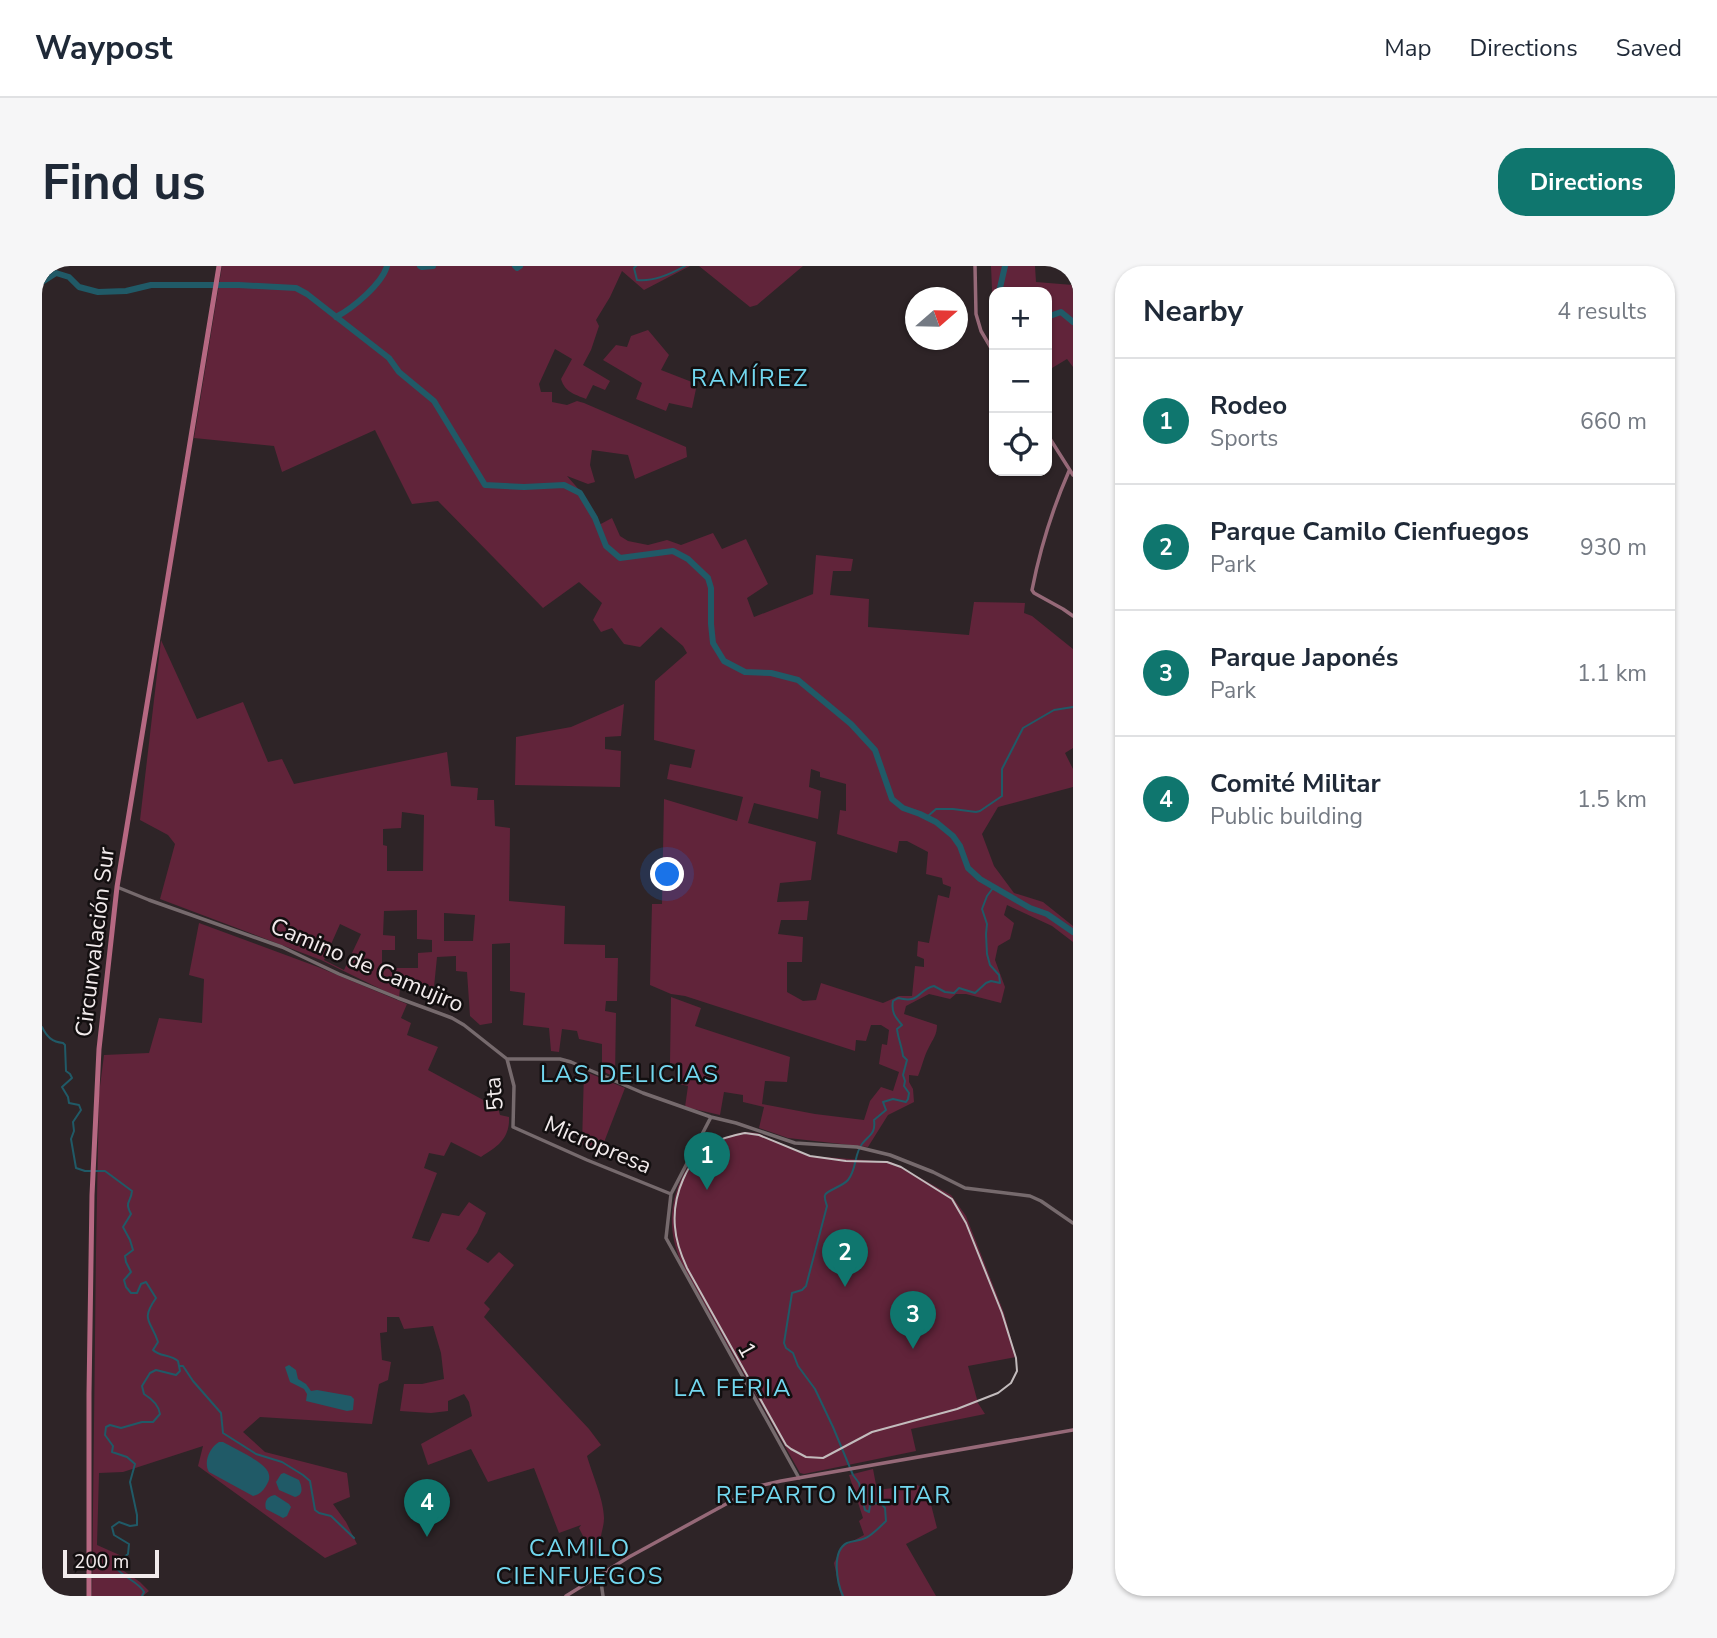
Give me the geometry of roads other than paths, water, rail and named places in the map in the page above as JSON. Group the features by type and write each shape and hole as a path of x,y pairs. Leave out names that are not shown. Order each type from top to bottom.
{"main road":[{"name":"Circunvalación Sur","path":"89,1596 93,1172 99,1049 117,887 219,266"},
{"path":"975,266 975,314 992,350"},
{"path":"1052,443 1073,475"},
{"path":"1069,471 1051,514 1032,590 1073,616"},
{"path":"566,1596 754,1489 770,1483 1073,1430"}],"street":[{"name":"Camino de Camujiro","path":"117,887 282,947 398,999 452,1018 507,1059"},
{"path":"507,1059 560,1059 571,1062 643,1093 795,1143 857,1147 890,1155 965,1188 1030,1196 1073,1223"},
{"name":"5ta","path":"507,1059 514,1086 513,1128"},
{"path":"671,1194 711,1117"},
{"name":"Micropresa","path":"513,1128 671,1194"},
{"name":"1","path":"671,1194 666,1238 799,1478"},
{"path":"600,1575 603,1596"}],"water":[{"path":"289,1365 296,1370 298,1379 311,1391 351,1396 354,1399 353,1410 347,1411 306,1401 307,1394 304,1389 290,1382 285,1367"},
{"path":"219,1442 249,1456 267,1470 269,1480 261,1492 253,1496 209,1472 208,1455"},
{"path":"284,1473 299,1480 302,1490 298,1496 279,1490 276,1482"},
{"path":"275,1495 291,1507 283,1518 266,1509 267,1500"}],"waterway":[{"path":"336,317 366,295 387,266"},
{"path":"420,266 433,266"},
{"path":"515,266 520,266"},
{"path":"636,266 634,268 637,280 662,277 685,266"},
{"path":"1000,287 1005,266"},
{"path":"42,282 56,273 69,277 79,287 98,292 126,291 151,285 239,285 296,288 307,294 389,358 399,372 434,401 485,485 564,485 580,493 595,518 606,546 620,558 673,551 688,559 708,578 711,588 713,643 724,661 745,672 771,673 798,680 851,724 875,750 892,799 903,808 936,822 953,836 968,868 980,879 1030,908 1047,914 1073,932"},
{"path":"1052,315 1061,312 1073,322"},
{"path":"927,817 936,809 980,811 1002,796 1002,769 1023,728 1054,710 1073,707"},
{"path":"843,1596 837,1576 839,1553 847,1543 867,1538 882,1525 886,1521 885,1508 880,1502 870,1505 869,1512 865,1510 859,1483 815,1389 798,1366 793,1353 786,1348 784,1343 792,1293 806,1286 827,1206 825,1195 851,1176 859,1148 873,1131 874,1120 886,1110 883,1102 893,1099 906,1102 908,1099 909,1093 904,1086 903,1075 907,1060 903,1056 897,1029 902,1025 894,1014 893,1001 898,998 915,998 934,986 945,992 954,993 959,988 975,993 986,983 1000,983 999,975 990,965 987,954 987,924 982,909 993,888"},
{"path":"42,1027 50,1038 65,1045 66,1071 72,1078 62,1087 69,1103 79,1105 81,1110 73,1122 71,1139 76,1168 105,1171 132,1191 128,1204 131,1214 123,1227 133,1250 125,1256 131,1272 124,1280 131,1293 137,1293 141,1284 146,1282 156,1298 148,1316 158,1342 153,1350 178,1361 180,1371 176,1375 156,1370 150,1373 142,1386 144,1394 155,1402 160,1414 153,1422 121,1428 110,1425 106,1427 105,1435 113,1446 112,1452 127,1457 135,1464 130,1482 137,1525 130,1526 119,1522 112,1527 114,1535 129,1544 128,1554 115,1567 142,1589 142,1596"},
{"path":"180,1366 183,1366 221,1413 223,1433 256,1454 282,1462 303,1475 310,1481 315,1510 331,1516 354,1538"}],"railway":[{"path":"745,1133 759,1135 810,1156 846,1161 887,1162 901,1167 952,1199 966,1223 1002,1313 1016,1358 1017,1371 1011,1383 998,1393 957,1409 872,1432 823,1458 806,1457 786,1445 687,1268 676,1233 676,1203 689,1168 696,1158 714,1143 745,1133"}],"place":[{"name":"Rodeo","path":"707,1190"},
{"name":"Parque Camilo Cienfuegos","path":"845,1287"},
{"name":"Parque Japonés","path":"913,1349"},
{"name":"Comité Militar","path":"427,1537"}],"district":[{"name":"RAMÍREZ","path":"750,378"},
{"name":"LAS DELICIAS","path":"630,1074"},
{"name":"LA FERIA","path":"733,1388"},
{"name":"REPARTO MILITAR","path":"834,1495"},
{"name":"CAMILO CIENFUEGOS","path":"580,1562"}]}
